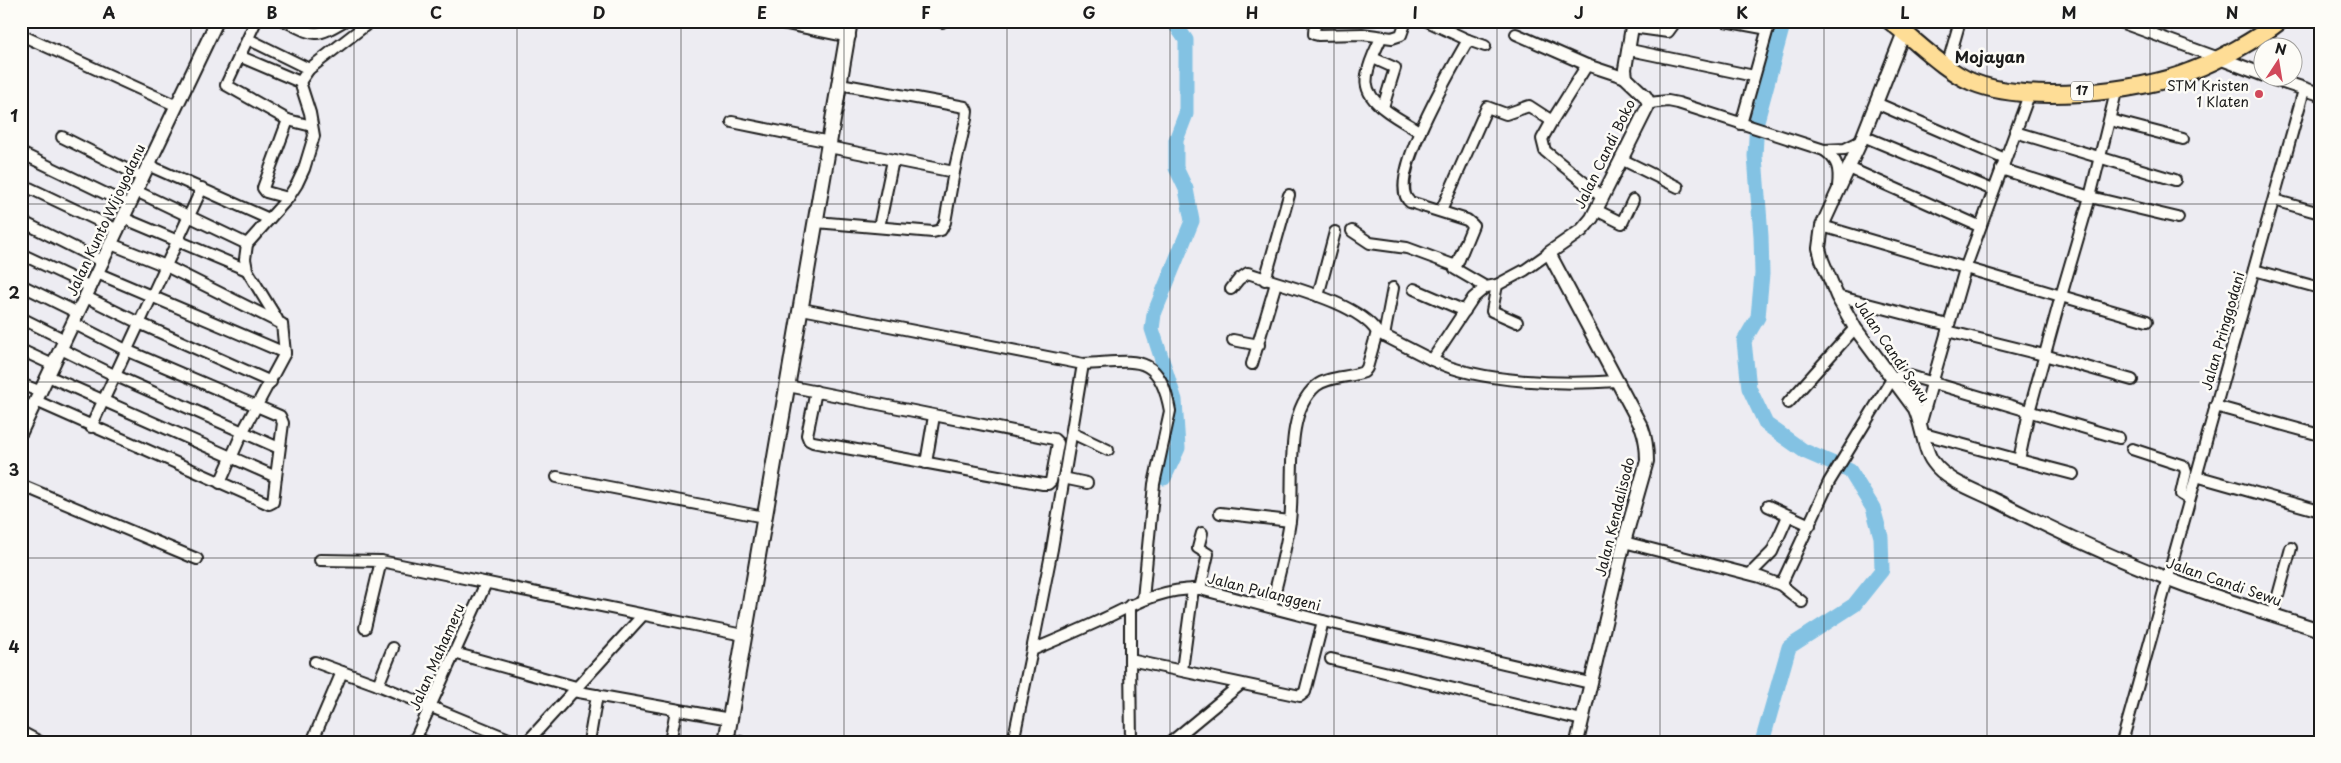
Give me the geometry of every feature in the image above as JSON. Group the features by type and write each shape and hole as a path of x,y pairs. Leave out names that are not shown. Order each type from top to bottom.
{"highway":[{"name":"17","path":"1890,21 1906,27 1947,66 1971,82 2029,95 2117,88 2177,77 2219,58 2274,22"}],"main road":[{"path":"726,740 802,309 850,21"}],"street":[{"name":"Jalan Kunto Wijoyodanu","path":"21,432 33,401 51,370 89,292 217,21"},
{"path":"256,21 226,86 288,120 312,126"},
{"path":"286,21 317,34 324,33 344,21"},
{"path":"220,483 242,433 285,353 283,326 247,270 245,259 247,244 288,198 304,169 314,136 300,82 309,69 371,21"},
{"path":"777,21 848,36"},
{"path":"1315,21 1312,30 1314,34 1362,34 1381,38 1397,38 1401,35 1406,21"},
{"path":"1427,21 1485,46"},
{"path":"1633,24 1668,32 1672,30 1676,21"},
{"path":"1725,21 1769,25 1754,76 1745,126"},
{"path":"1947,66 1960,21"},
{"path":"2117,21 2138,25 2254,70"},
{"name":"Jalan Candi Boko","path":"1548,253 1582,230 1596,210 1649,104 1645,96 1626,78 1625,69 1630,50 1633,24"},
{"name":"Jalan Candi Sewu","path":"1906,27 1862,138 1822,226 1819,248 1837,296 1855,328 1915,409 1922,428 1927,452 1933,463 1950,478 2165,583 2273,614 2320,630"},
{"path":"21,35 177,106"},
{"path":"1381,38 1366,75 1371,97 1420,132"},
{"path":"1525,38 1587,65 1626,78"},
{"path":"248,39 309,69"},
{"path":"1468,40 1420,132 1403,183 1405,196 1410,202 1467,220 1473,225 1456,266 1456,271 1486,287"},
{"path":"1630,50 1754,76"},
{"path":"239,56 300,82"},
{"path":"1373,58 1395,68 1383,107"},
{"path":"1587,65 1542,139 1545,150 1602,197"},
{"path":"816,222 933,232 940,230 945,222 966,119 967,111 965,107 840,84"},
{"path":"2019,460 2028,412 2090,196 2117,88"},
{"path":"2298,88 2320,94"},
{"name":"Jalan Pringgodani","path":"2122,742 2304,90"},
{"path":"2029,95 1965,268 1932,383 1922,428 2019,460 2073,474"},
{"path":"1649,104 1668,101 1678,103 1763,132 1824,150 1845,149 1862,138 1993,190"},
{"path":"1876,103 2003,164 2090,196 2178,218"},
{"path":"1441,211 1487,107 1504,114 1530,106 1552,121"},
{"path":"288,120 263,188 266,192 288,198"},
{"path":"2110,120 2183,140"},
{"path":"732,122 893,160 954,172"},
{"path":"2015,132 2175,180"},
{"path":"62,137 142,177"},
{"path":"1824,150 1833,157 1838,165 1837,191"},
{"path":"21,153 130,205"},
{"path":"1621,159 1678,187"},
{"path":"879,227 893,160"},
{"path":"148,165 269,219"},
{"path":"1849,168 1979,226"},
{"path":"21,184 120,224 178,241 247,270"},
{"path":"91,427 202,188"},
{"path":"136,191 190,215 247,244"},
{"path":"1264,280 1289,195"},
{"path":"1596,210 1622,223 1633,200"},
{"path":"2274,200 2320,213"},
{"path":"21,221 151,296 285,353"},
{"path":"1822,226 2147,321"},
{"path":"1352,231 1370,243 1407,248 1456,266"},
{"path":"1318,296 1335,232"},
{"path":"112,244 166,266 277,319"},
{"path":"1432,360 1473,298 1486,287 1497,285 1525,270 1548,253"},
{"name":"Jalan Kendalisodo","path":"1548,253 1642,428 1646,439 1647,451 1577,742"},
{"path":"21,254 89,292 139,323 271,382"},
{"path":"2254,270 2320,288"},
{"path":"1231,289 1238,279 1248,273 1264,280 1318,296 1356,313 1370,323 1380,334 1450,369 1480,376 1551,381 1617,381"},
{"path":"1252,364 1276,283"},
{"path":"21,285 126,350 283,419 273,502 270,504 220,483 33,401 21,384"},
{"path":"1497,285 1492,311 1517,322"},
{"path":"1270,607 1290,521 1296,426 1302,405 1317,385 1364,372 1380,334 1393,288"},
{"path":"1414,289 1465,311"},
{"path":"1837,296 2132,380"},
{"path":"802,309 1083,364 1141,362 1153,369 1163,383 1170,411 1154,484 1135,603 1131,742"},
{"path":"21,318 114,375 279,448"},
{"path":"1788,403 1855,328"},
{"path":"1233,340 1259,345"},
{"path":"21,350 103,400 276,477"},
{"path":"1014,742 1072,433 1083,364"},
{"path":"1781,585 1829,482 1892,379 1905,375 2119,438"},
{"path":"788,386 816,391 934,416 1054,439 1057,441 1057,446 1051,481 1046,485 809,440 808,434 816,391"},
{"path":"2216,406 2320,435"},
{"path":"926,463 934,416"},
{"path":"1072,433 1108,450"},
{"path":"2132,449 2184,466 2186,472 2181,494 2189,499"},
{"path":"2196,476 2320,511"},
{"path":"557,477 764,517"},
{"path":"1063,478 1087,483"},
{"path":"21,485 197,559"},
{"path":"1768,506 1810,526"},
{"path":"1220,513 1290,521"},
{"path":"1750,574 1772,552 1788,516"},
{"path":"1182,670 1196,589 1208,554 1198,547 1202,534"},
{"path":"1624,542 1750,574 1781,585 1802,602"},
{"path":"2273,614 2291,548"},
{"path":"320,560 381,560 744,635"},
{"path":"365,628 381,560"},
{"name":"Jalan Mahameru","path":"418,741 430,706 486,583"},
{"name":"Jalan Pulanggeni","path":"1032,650 1135,603 1166,592 1196,589 1590,683"},
{"path":"527,742 643,615"},
{"path":"1134,661 1300,696 1303,695 1324,621"},
{"path":"378,685 393,648"},
{"path":"454,654 597,695 730,720"},
{"path":"1331,659 1582,720"},
{"path":"315,662 378,685 516,742"},
{"path":"312,742 342,672"},
{"path":"1171,742 1241,684"},
{"path":"588,742 597,695"},
{"path":"670,742 676,710"},
{"path":"21,732 40,742"},
{"path":"726,740 741,742"}],"waterway":[{"path":"1164,478 1178,448 1175,400 1152,329 1154,314 1192,221 1186,189 1176,168 1176,140 1186,114 1186,40 1173,21"},
{"path":"1762,742 1789,647 1854,605 1882,570 1881,537 1873,508 1850,471 1804,451 1766,424 1749,388 1744,341 1758,317 1762,274 1755,156 1757,121 1784,21"}],"place":[{"name":"STM Kristen 1 Klaten","path":"2259,94"}],"district":[{"name":"Mojayan","path":"1990,57"}]}
